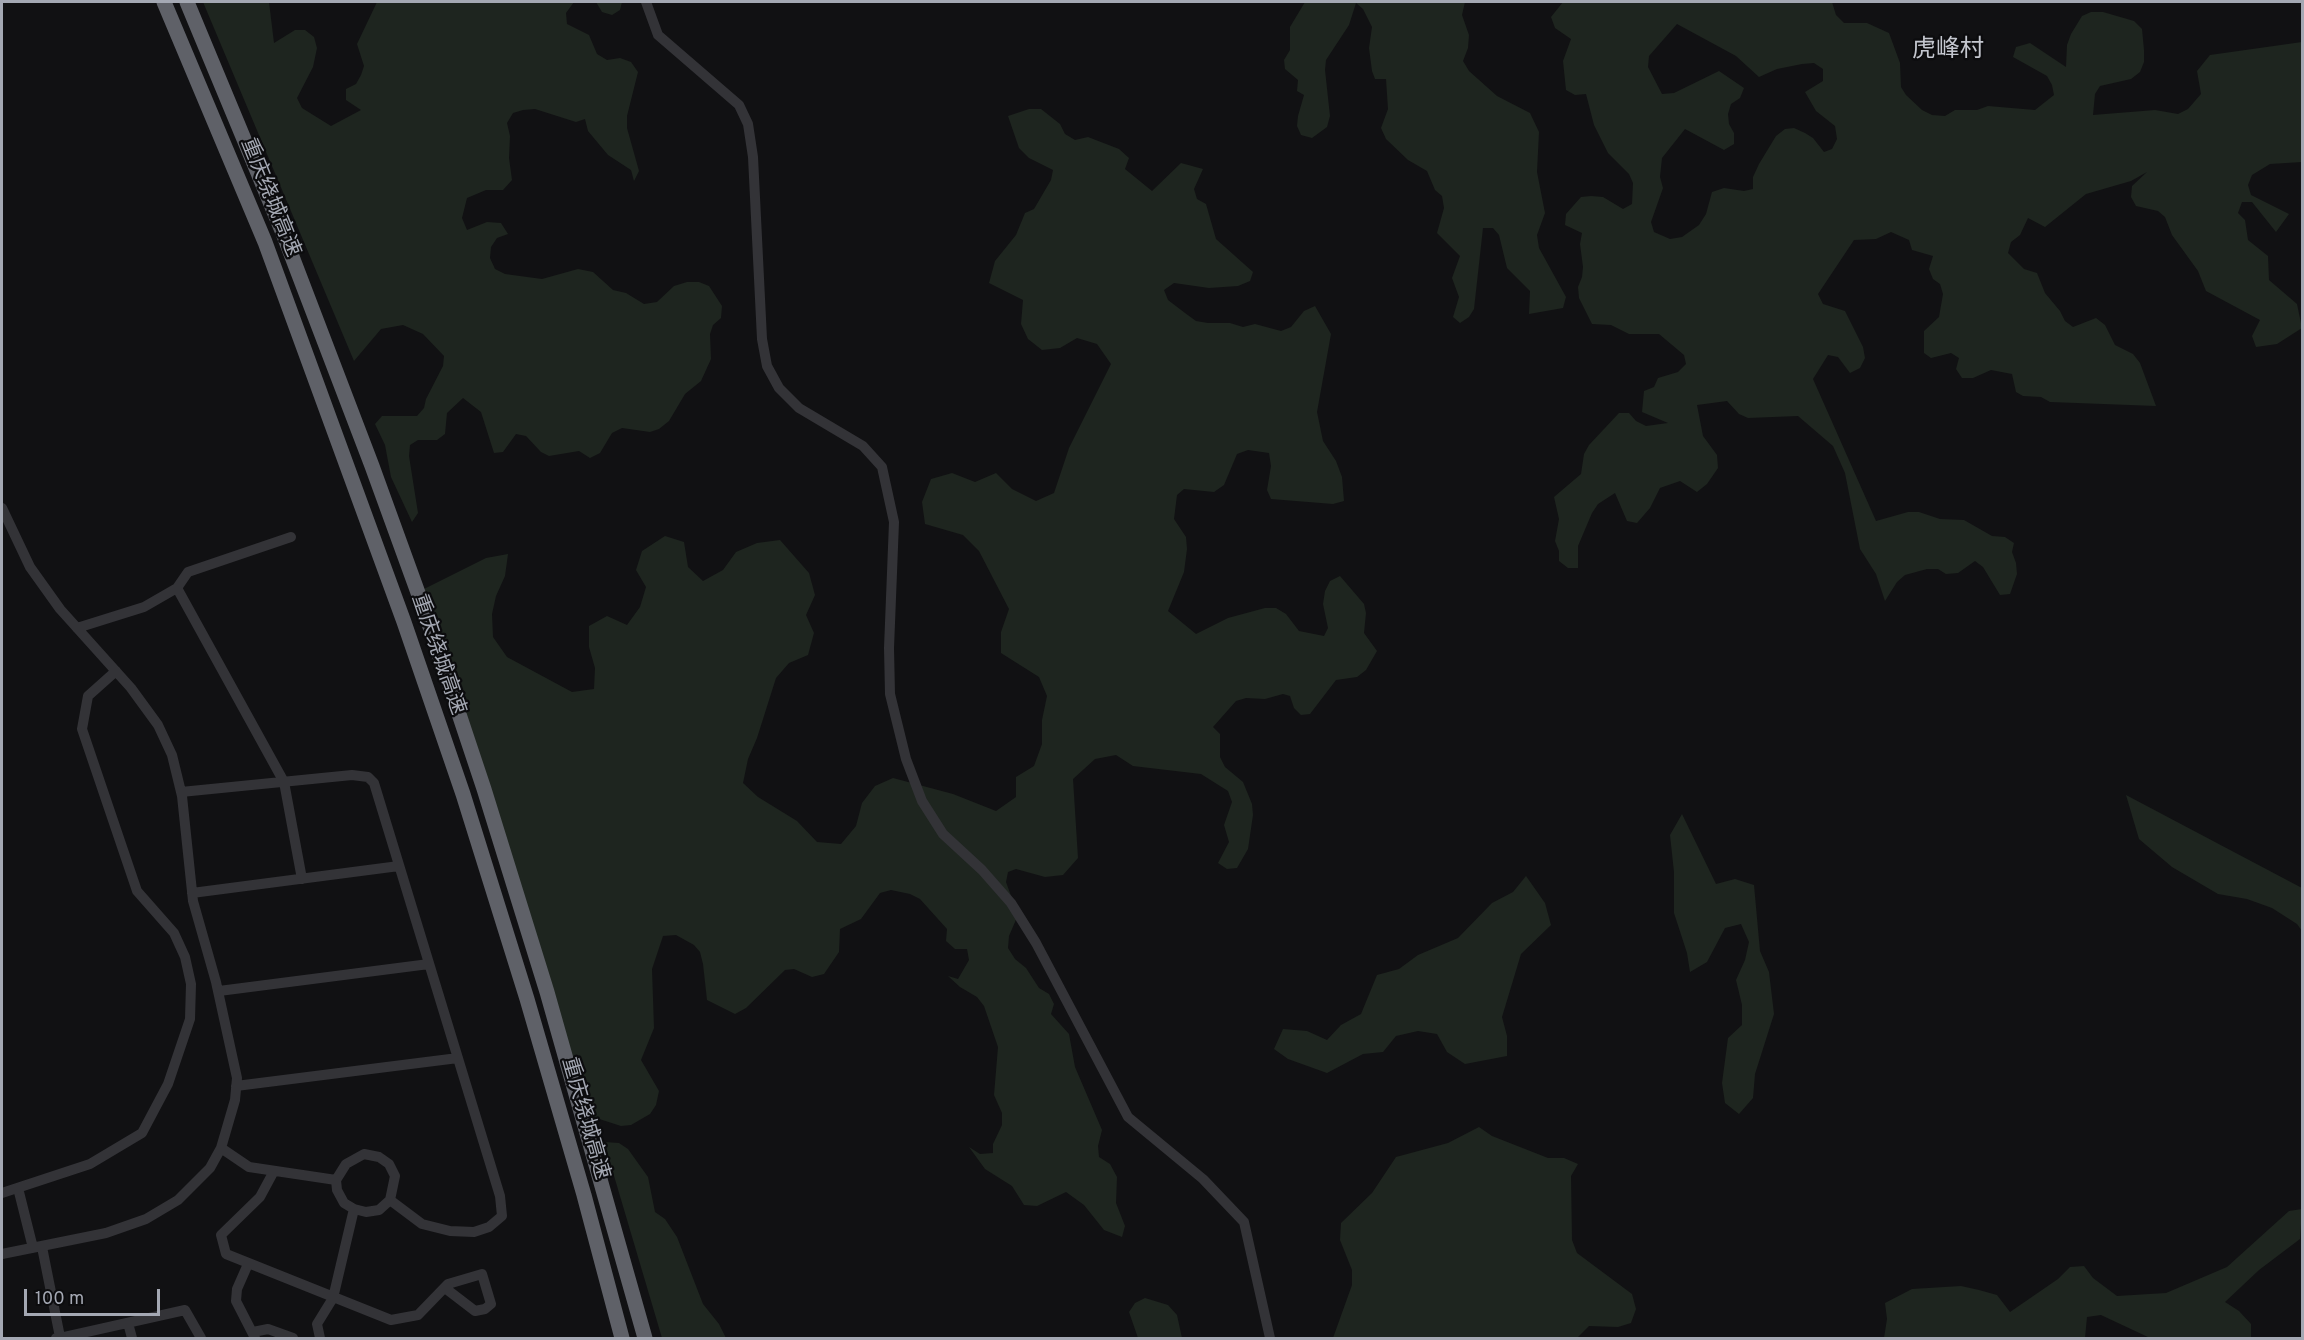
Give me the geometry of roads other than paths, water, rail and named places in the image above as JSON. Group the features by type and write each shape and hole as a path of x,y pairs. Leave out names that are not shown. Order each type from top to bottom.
{"highway":[{"name":"重庆绕城高速","path":"164,2 265,242 411,643 463,794 527,999 622,1338"},
{"name":"重庆绕城高速","path":"188,2 287,244 372,466 428,623 484,789 547,992 645,1338"}],"street":[{"path":"646,2 658,34 739,105 748,124 753,157 761,328 767,366 779,388 799,408 863,446 882,467 894,522 889,648 891,694 906,759 922,801 943,834 982,870 1011,903 1036,943 1128,1117 1203,1179 1244,1222 1270,1338"},
{"path":"2,508 30,567 76,628 116,671 158,725 172,754 181,792 192,893 219,991 233,1053 236,1086 235,1100 221,1148 196,1183 178,1200 161,1211 106,1233 2,1254"},
{"path":"76,628 144,608 177,588 188,572 291,537"},
{"path":"177,588 284,782 302,879"},
{"path":"2,1193 90,1164 142,1133 168,1084 190,1019 191,984 185,957 174,933 137,891 82,729 88,696 116,671"},
{"path":"181,792 352,775 368,777 374,783 500,1196 502,1216 489,1227 474,1232 450,1231 422,1224 390,1200"},
{"path":"192,893 399,866"},
{"path":"219,991 429,964"},
{"path":"236,1086 458,1059"},
{"path":"221,1148 249,1167 336,1180"},
{"path":"364,1154 380,1157 389,1164 395,1176 390,1200 379,1210 354,1209 344,1203 336,1180 345,1164 364,1154"},
{"path":"274,1171 260,1197 221,1235 226,1254 391,1320 418,1315 445,1288"},
{"path":"18,1188 37,1247 59,1338 185,1310 199,1338"},
{"path":"320,1338 317,1324 333,1298 354,1209"},
{"path":"248,1264 237,1289 236,1301 254,1335 268,1329 293,1338"},
{"path":"128,1323 132,1338"}],"district":[{"name":"虎峰村","path":"1948,51"}]}
